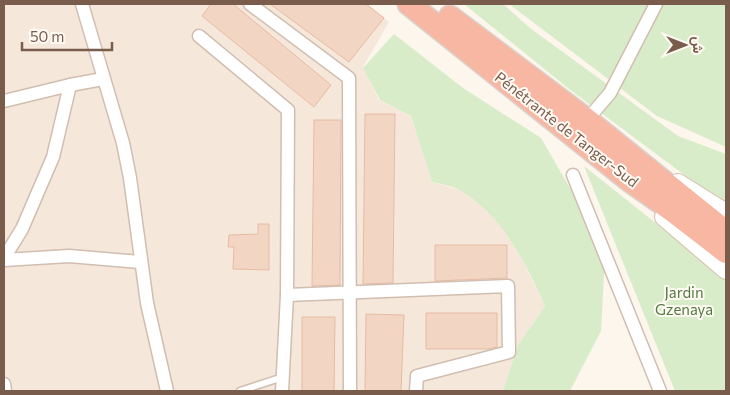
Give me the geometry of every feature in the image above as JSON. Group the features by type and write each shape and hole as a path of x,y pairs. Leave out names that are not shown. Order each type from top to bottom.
{"highway":[{"name":"Pénétrante de Tanger-Sud","path":"409,4 635,172 682,198 726,232"},
{"name":"Pénétrante de Tanger-Sud","path":"434,4 587,120 673,211 726,252"}],"street":[{"path":"82,4 123,143 130,178 140,262 156,349 167,391"},
{"path":"250,4 349,78 350,391"},
{"path":"587,120 610,93 656,4"},
{"path":"199,36 288,110 287,295 282,391"},
{"path":"4,101 70,84 103,79"},
{"path":"4,259 22,229 54,157 70,84"},
{"path":"635,172 726,213"},
{"path":"635,172 644,199 726,270"},
{"path":"573,175 660,391"},
{"path":"4,259 68,256 140,262"},
{"path":"287,295 508,286 509,352 417,376 416,391"},
{"path":"4,384 5,391"}],"lane":[{"path":"240,391 283,377"}],"shaded area":[{"path":"4,4 367,4 389,22 363,67 379,100 411,116 432,182 460,190 487,210 513,241 545,306 518,345 503,391 4,391"}],"green space":[{"path":"464,4 503,4 530,28 678,136 726,154 726,206 569,89"},
{"path":"509,4 726,4 726,147 657,116"},
{"path":"394,34 463,88 541,138 571,190 606,240 601,331 570,391 503,391 518,345 545,306 521,257 501,227 476,202 461,191 451,186 432,182 411,116 380,100 363,68"},
{"name":"Jardin Gzenaya","path":"584,166 726,279 726,391 675,391"}],"building":[{"path":"211,4 233,4 331,85 314,107 202,16"},
{"path":"270,4 366,4 384,18 349,62"},
{"path":"365,114 395,114 393,283 363,284"},
{"path":"314,120 341,120 340,285 312,286"},
{"path":"258,224 269,224 269,270 233,269 234,247 228,247 229,235 258,234"},
{"path":"435,245 507,245 507,278 435,281"},
{"path":"426,313 497,313 497,347 488,349 426,349"},
{"path":"366,314 404,315 401,391 365,391"},
{"path":"302,317 335,317 334,391 302,391"}]}
